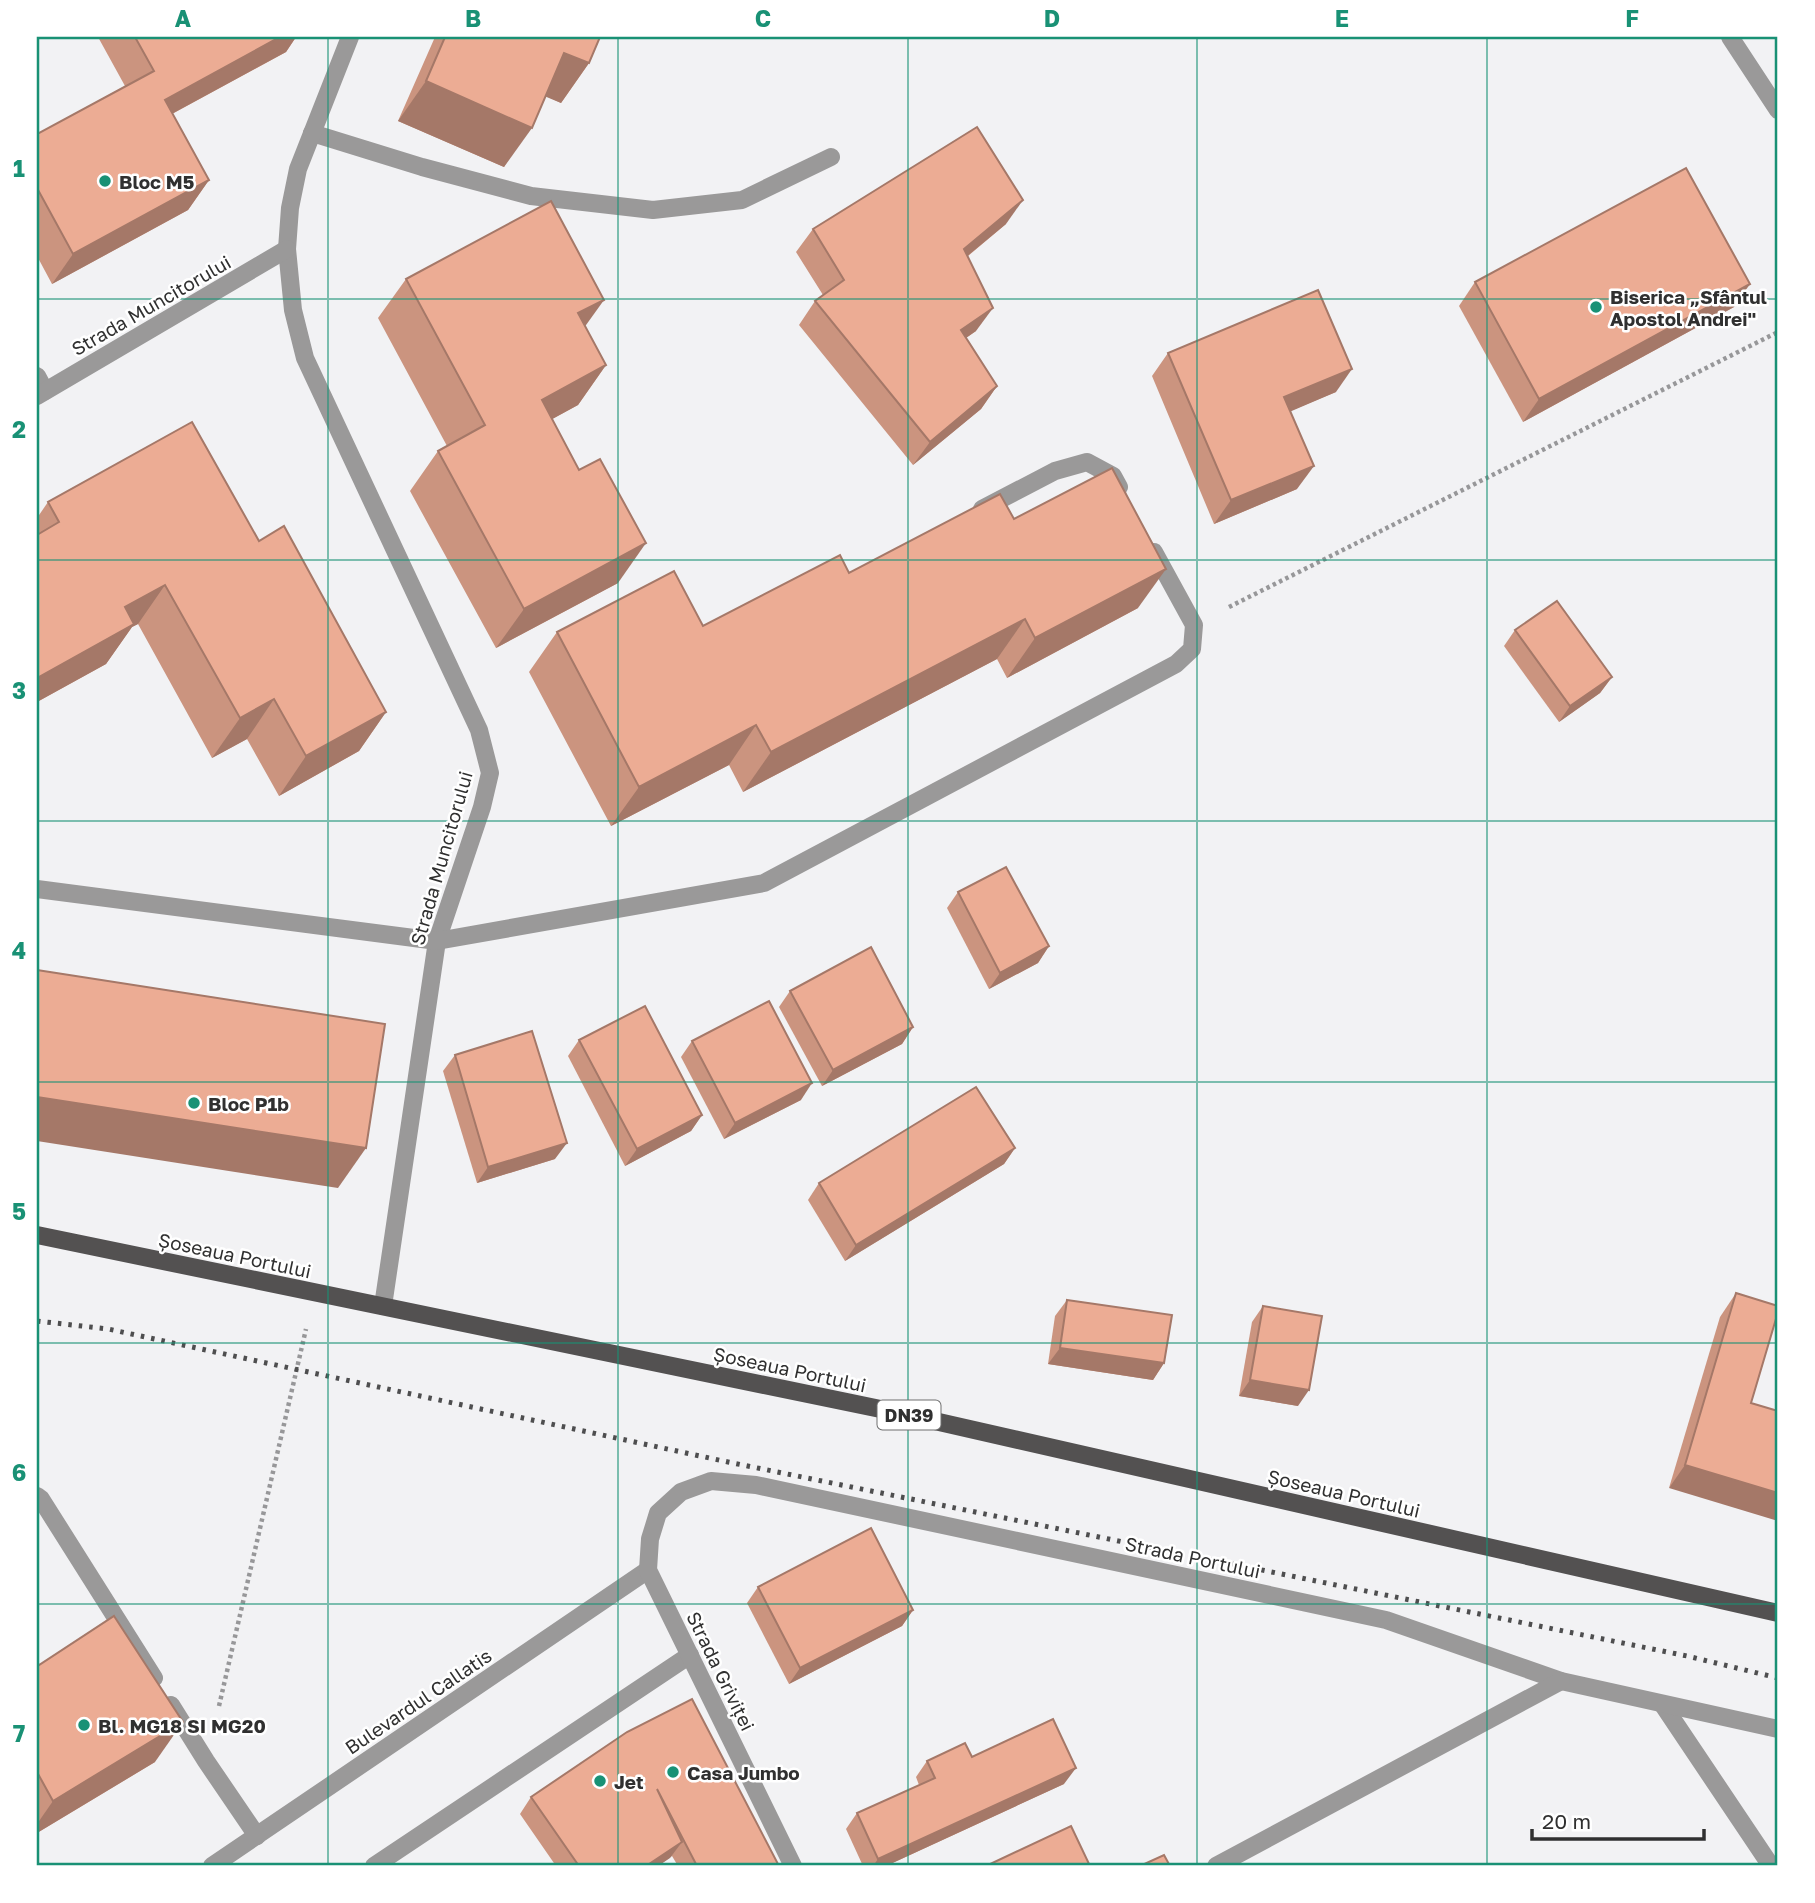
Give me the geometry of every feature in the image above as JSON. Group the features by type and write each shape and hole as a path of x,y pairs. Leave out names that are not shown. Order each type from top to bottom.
{"main road":[{"name":"Șoseaua Portului","path":"37,1235 895,1412 1778,1613"}],"street":[{"name":"Strada Muncitorului","path":"350,37 295,182 287,249 293,310 305,358 479,730 490,773 482,807 437,941 383,1306"},
{"path":"1730,37 1778,110"},
{"path":"312,133 422,167 531,196 653,210 742,200 831,157"},
{"name":"Strada Muncitorului","path":"40,388 287,249"},
{"path":"970,515 1055,471 1087,463 1114,476 1126,499"},
{"path":"37,888 437,941 764,883 1176,664 1192,649 1194,625 1144,533"},
{"name":"Strada Portului","path":"648,1570 650,1539 658,1513 681,1492 711,1481 756,1485 1386,1620 1561,1681 1778,1729"},
{"path":"37,1496 257,1836"},
{"name":"Strada Griviței","path":"648,1570 793,1866"},
{"name":"Bulevardul Callatis","path":"212,1866 648,1570"},
{"path":"374,1866 690,1655"},
{"path":"1216,1866 1561,1681"},
{"path":"1663,1704 1770,1866"}],"path":[{"path":"1194,625 1778,332"},
{"path":"206,1761 314,1293"}],"building":[{"name":"Bloc M5","path":"135,37 280,37 165,100 209,180 73,254 37,188 37,134 154,71"},
{"path":"445,37 600,37 589,63 564,53 532,128 426,81"},
{"path":"977,127 1023,200 964,249 993,308 961,330 997,386 930,442 815,301 844,280 813,229"},
{"name":"Biserica „Sfântul Apostol Andrei\"","path":"1686,168 1750,284 1539,399 1475,282"},
{"path":"551,201 604,300 578,313 606,365 542,400 579,470 600,459 646,543 524,609 438,451 485,425 406,279"},
{"path":"1318,290 1352,369 1284,397 1314,466 1231,500 1168,353"},
{"path":"192,422 259,541 284,526 386,712 306,756 274,699 240,718 165,585 125,607 134,624 37,678 37,535 59,522 48,502"},
{"path":"1112,468 1166,569 1035,638 1025,619 771,752 756,725 639,787 557,632 674,571 703,626 840,555 849,573 1000,494 1014,519"},
{"path":"1557,601 1612,677 1570,706 1515,630"},
{"path":"1006,867 1049,946 1000,973 958,892"},
{"path":"871,947 913,1027 833,1070 790,991"},
{"name":"Bloc P1b","path":"37,970 385,1024 366,1148 37,1097"},
{"path":"769,1001 812,1083 735,1123 692,1041"},
{"path":"645,1006 702,1115 637,1149 579,1040"},
{"path":"532,1031 567,1143 488,1167 455,1055"},
{"path":"976,1087 1015,1148 856,1245 819,1183"},
{"path":"1736,1293 1778,1306 1751,1403 1778,1411 1778,1493 1685,1465"},
{"path":"1067,1300 1172,1315 1164,1363 1060,1348"},
{"path":"1263,1306 1322,1316 1309,1390 1250,1380"},
{"path":"871,1528 913,1610 800,1668 758,1587"},
{"path":"114,1616 183,1722 53,1801 37,1772 37,1662 39,1665"},
{"path":"692,1699 778,1864 697,1866 657,1789 682,1842 646,1866 579,1866 531,1797 627,1732"},
{"path":"1053,1719 1076,1768 878,1859 857,1813 935,1778 927,1761 965,1743 972,1757"},
{"path":"1071,1826 1090,1866 986,1866"},
{"path":"1164,1855 1170,1866 1140,1866"}],"railway":[{"path":"37,1321 108,1329 728,1462 1687,1656 1778,1678"}],"place":[{"name":"Bloc M5","path":"105,181"},
{"name":"Biserica „Sfântul Apostol Andrei\"","path":"1596,307"},
{"name":"Bloc P1b","path":"194,1103"},
{"name":"Bl. MG18 SI MG20","path":"84,1725"},
{"name":"Casa Jumbo","path":"673,1772"},
{"name":"Jet","path":"600,1781"}]}
